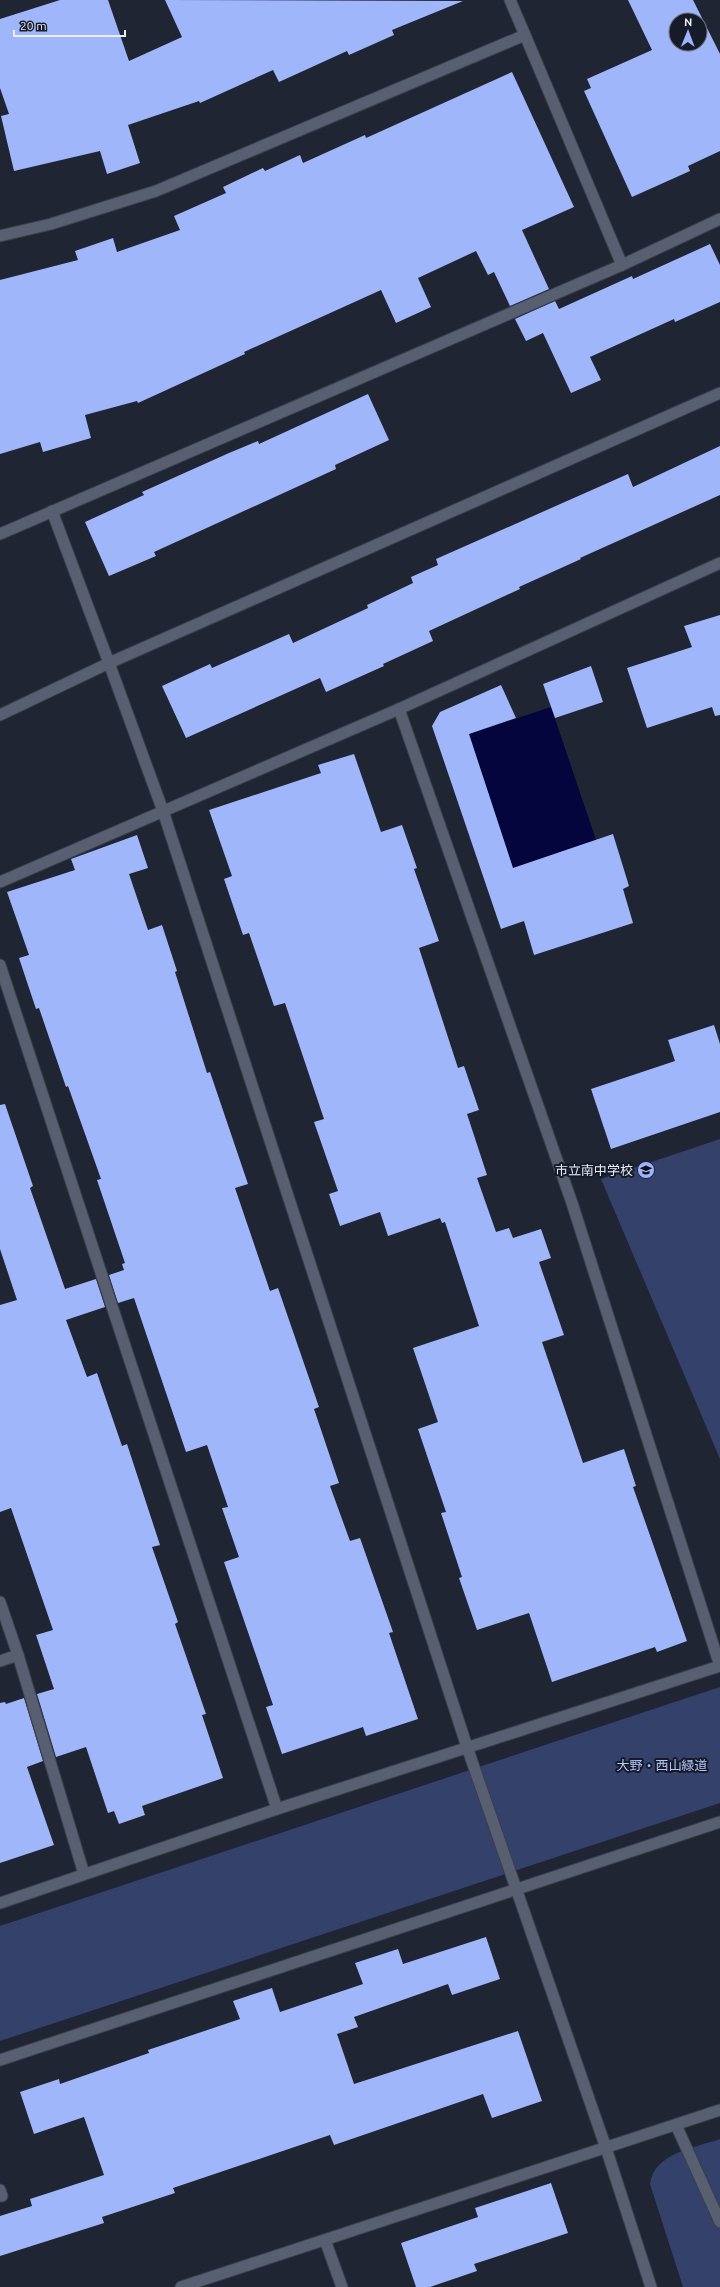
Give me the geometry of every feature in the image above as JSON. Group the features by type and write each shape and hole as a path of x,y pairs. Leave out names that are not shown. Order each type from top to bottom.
{"street":[{"path":"510,0 622,265"},
{"path":"0,236 51,224 156,191 525,35"},
{"path":"0,534 622,265 720,219"},
{"path":"0,715 109,663 720,394"},
{"path":"52,512 163,811 467,1747 606,2148 651,2287"},
{"path":"0,882 399,709 720,563"},
{"path":"0,1903 467,1747 720,1666 572,1203 399,709"},
{"path":"0,965 277,1810"},
{"path":"0,1602 18,1655 84,1874"},
{"path":"0,1661 18,1655"},
{"path":"0,2060 720,1822"},
{"path":"181,2287 720,2110"},
{"path":"676,2125 720,2222"},
{"path":"0,2190 2,2196 0,2196"},
{"path":"325,2240 342,2287"}],"green space":[{"path":"720,1139 720,1459 601,1179"},
{"name":"大野・西山緑道","path":"720,1687 720,1803 0,2041 0,1926"},
{"path":"720,2139 720,2287 683,2287 650,2184 653,2174 659,2165 667,2159 687,2149"}],"shaded area":[{"path":"551,707 596,840 513,868 469,734"}],"building":[{"path":"60,0 108,0 129,61 182,37 165,0 463,1 392,30 394,35 349,55 347,51 279,82 273,70 200,103 199,101 128,125 140,163 107,174 100,151 14,171 1,116 9,114 0,88 0,19"},
{"path":"628,0 693,0 699,12 668,12 668,52 708,52 708,30 720,54 720,151 688,166 690,171 632,197 584,91 591,88 587,79 652,50"},
{"path":"512,72 574,207 522,230 549,289 510,306 494,272 488,275 476,251 418,278 431,307 396,323 381,290 244,352 245,354 138,403 137,401 85,415 91,438 43,452 40,442 0,454 0,280 78,260 75,251 113,238 117,252 180,230 174,216 226,193 223,187 263,168 265,171 300,155 303,163 365,135 366,138"},
{"path":"710,244 720,265 720,302 675,322 674,319 590,357 601,380 571,393 543,333 526,341 515,319 555,301 559,309 632,276 633,279"},
{"path":"368,394 389,440 335,465 336,469 154,552 156,556 109,576 85,522 144,495 142,492 258,441 259,444"},
{"path":"720,446 720,495 580,558 581,559 519,587 520,589 429,631 433,641 383,664 384,666 326,692 320,678 186,738 162,686 210,664 212,668 289,634 293,643 368,608 367,605 413,583 411,577 438,565 436,559 628,474 633,487"},
{"path":"720,615 720,715 715,716 712,707 647,728 627,668 692,647 684,626"},
{"path":"591,666 603,702 555,718 543,684"},
{"path":"501,685 516,718 469,734 513,868 613,834 629,886 623,889 633,923 534,955 524,921 501,929 432,726 440,712"},
{"path":"354,754 381,832 402,825 417,868 414,869 439,941 419,948 458,1068 464,1066 479,1110 467,1114 487,1175 477,1178 496,1232 509,1228 513,1238 541,1229 551,1258 539,1262 564,1335 542,1342 583,1463 624,1449 636,1486 633,1487 687,1641 657,1652 655,1647 552,1682 529,1613 477,1630 459,1578 462,1577 441,1513 446,1512 418,1429 438,1422 413,1348 479,1326 445,1222 442,1223 440,1218 388,1236 380,1212 340,1226 329,1194 338,1191 314,1122 324,1119 285,1003 274,1006 249,933 243,935 224,879 232,876 209,810 321,773 318,765"},
{"path":"137,835 148,868 129,874 148,930 162,925 177,971 175,972 207,1073 210,1072 248,1184 235,1188 270,1291 278,1288 319,1407 314,1409 339,1483 330,1486 350,1541 360,1538 393,1632 389,1633 418,1719 366,1736 363,1727 282,1754 266,1707 273,1705 224,1562 239,1557 222,1508 228,1507 207,1445 186,1452 134,1298 118,1303 109,1275 124,1270 122,1264 125,1263 97,1180 101,1179 68,1086 66,1087 39,1008 36,1009 19,958 29,955 7,892 75,870 71,859"},
{"path":"714,1025 720,1044 720,1112 611,1149 591,1089 675,1061 668,1040"},
{"path":"5,1104 33,1186 30,1188 65,1289 96,1279 105,1307 66,1320 87,1377 97,1373 122,1446 127,1444 160,1545 152,1547 178,1622 175,1624 206,1714 202,1715 223,1778 142,1806 145,1815 119,1824 114,1811 108,1813 86,1747 56,1757 37,1694 54,1689 36,1635 53,1630 11,1508 0,1512 0,1305 17,1300 0,1249 0,1105"},
{"path":"24,1698 43,1761 27,1767 54,1845 0,1863 0,1703 5,1702 6,1704"},
{"path":"486,1937 500,1979 452,1995 448,1984 354,2017 358,2027 337,2034 354,2084 518,2031 542,2101 492,2118 483,2094 334,2145 330,2135 173,2188 175,2193 102,2217 104,2223 0,2256 0,2216 32,2206 30,2199 104,2175 84,2117 34,2134 20,2092 59,2079 60,2084 149,2053 148,2050 240,2019 233,2001 272,1988 280,2012 363,1984 355,1963 398,1949 403,1964"},
{"path":"551,2183 568,2233 474,2264 477,2271 430,2287 416,2287 401,2243 478,2217 475,2208"}],"place":[{"name":"市立南中学校","path":"646,1170"}]}
